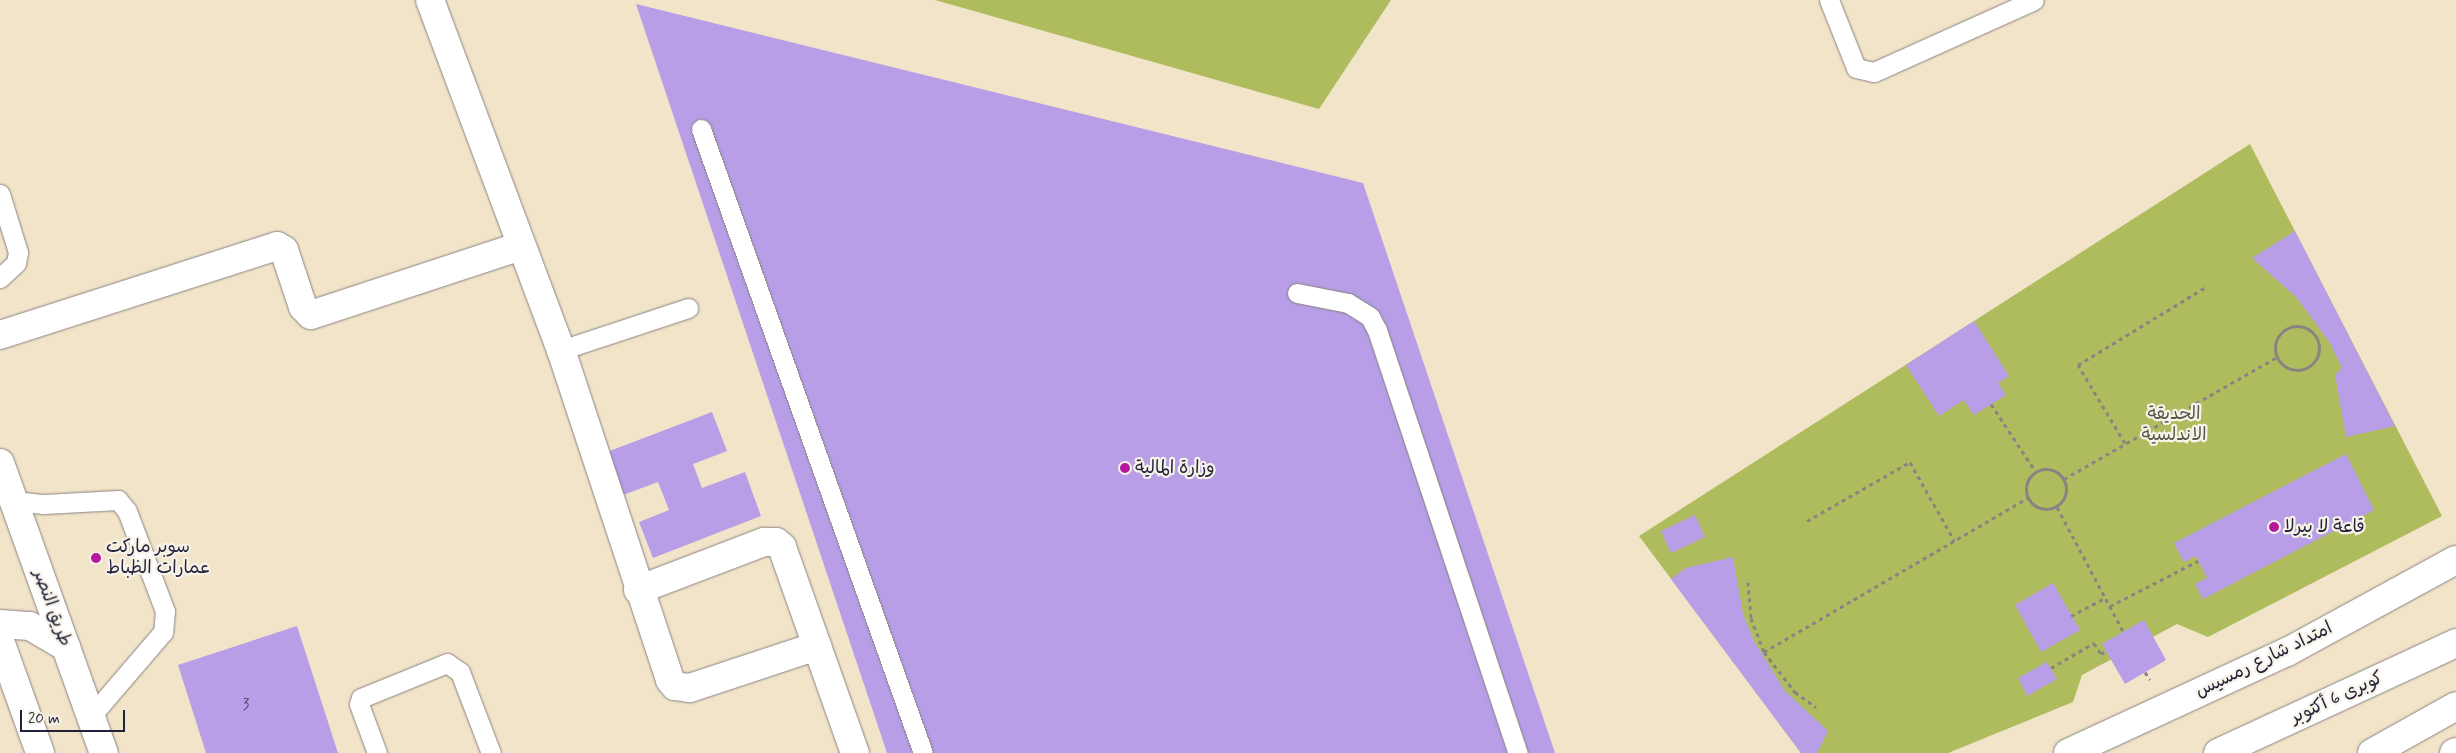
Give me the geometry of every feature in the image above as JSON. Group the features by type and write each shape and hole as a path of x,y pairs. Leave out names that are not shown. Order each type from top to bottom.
{"main road":[{"path":"430,0 561,350 638,590 670,680 682,688 817,646"},
{"path":"0,336 277,246 284,250 303,308 311,316 521,246"},
{"name":"طريق النصر","path":"0,463 104,753"},
{"path":"638,590 764,542 776,542 782,547 855,753"},
{"name":"امتداد شارع رمسيس","path":"2068,753 2287,652 2456,560"},
{"path":"0,624 30,626 66,647"},
{"path":"0,641 40,753"},
{"name":"كوبرى 6 أكتوبر","path":"2218,753 2456,644"},
{"path":"2372,753 2456,706"}],"lane":[{"path":"1829,0 1856,68 1874,72 2034,0"},
{"path":"701,129 923,753"},
{"path":"0,194 18,252 16,262 0,278"},
{"path":"1297,293 1348,303 1370,317 1377,330 1518,753"},
{"path":"561,350 688,308"},
{"path":"14,501 44,504 118,500 127,511 165,611 163,632 91,716"},
{"path":"377,753 359,704 361,698 447,663 460,672 492,753"}],"path":[{"path":"2125,443 2078,365 2204,288"},
{"path":"2303,326 2318,338 2318,358 2307,368 2292,370 2277,358 2275,347 2284,330 2303,326"},
{"path":"2064,479 2277,358"},
{"path":"1991,404 2036,472"},
{"path":"1807,521 1910,462 1954,540"},
{"path":"2051,469 2064,479 2066,494 2057,507 2040,509 2028,498 2026,484 2036,472 2051,469"},
{"path":"1764,652 2028,498"},
{"path":"2057,507 2123,631"},
{"path":"2110,606 2198,562"},
{"path":"1748,582 1751,618 1764,652 1795,692 1816,706"},
{"path":"2071,616 2105,598"},
{"path":"2051,668 2094,643 2101,654 2106,651"}],"green space":[{"path":"935,0 1391,0 1319,109"},
{"name":"الحديقة الاندلسية","path":"2250,144 2442,516 2208,637 2177,624 2082,675 2073,702 1948,753 1801,753 1639,536"}],"building":[{"name":"وزارة المالية","path":"636,4 1363,183 1555,753 887,753"},
{"path":"2295,231 2395,426 2346,437 2335,375 2342,368 2330,343 2297,298 2252,258"},
{"path":"1974,321 2009,376 1998,383 2006,395 1974,415 1964,400 1939,416 1906,365"},
{"path":"712,412 727,451 693,464 702,488 745,472 761,516 653,558 639,522 669,510 658,482 623,495 607,452"},
{"name":"قاعة لا بيرلا","path":"2346,454 2374,510 2203,599 2195,584 2207,578 2196,556 2184,562 2174,543"},
{"path":"1695,515 1705,537 1671,553 1661,531"},
{"path":"1733,557 1743,614 1754,641 1785,691 1828,731 1817,753 1801,753 1671,579 1686,568"},
{"path":"2053,583 2080,630 2041,652 2015,605"},
{"path":"2144,620 2166,660 2125,684 2102,644"},
{"path":"297,626 338,753 206,753 178,665"},
{"path":"2047,662 2057,679 2027,696 2018,678"}],"place":[{"name":"وزارة المالية","path":"1125,468"},
{"name":"قاعة لا بيرلا","path":"2274,527"},
{"name":"سوبر ماركت عمارات الظباط","path":"96,558"}]}
